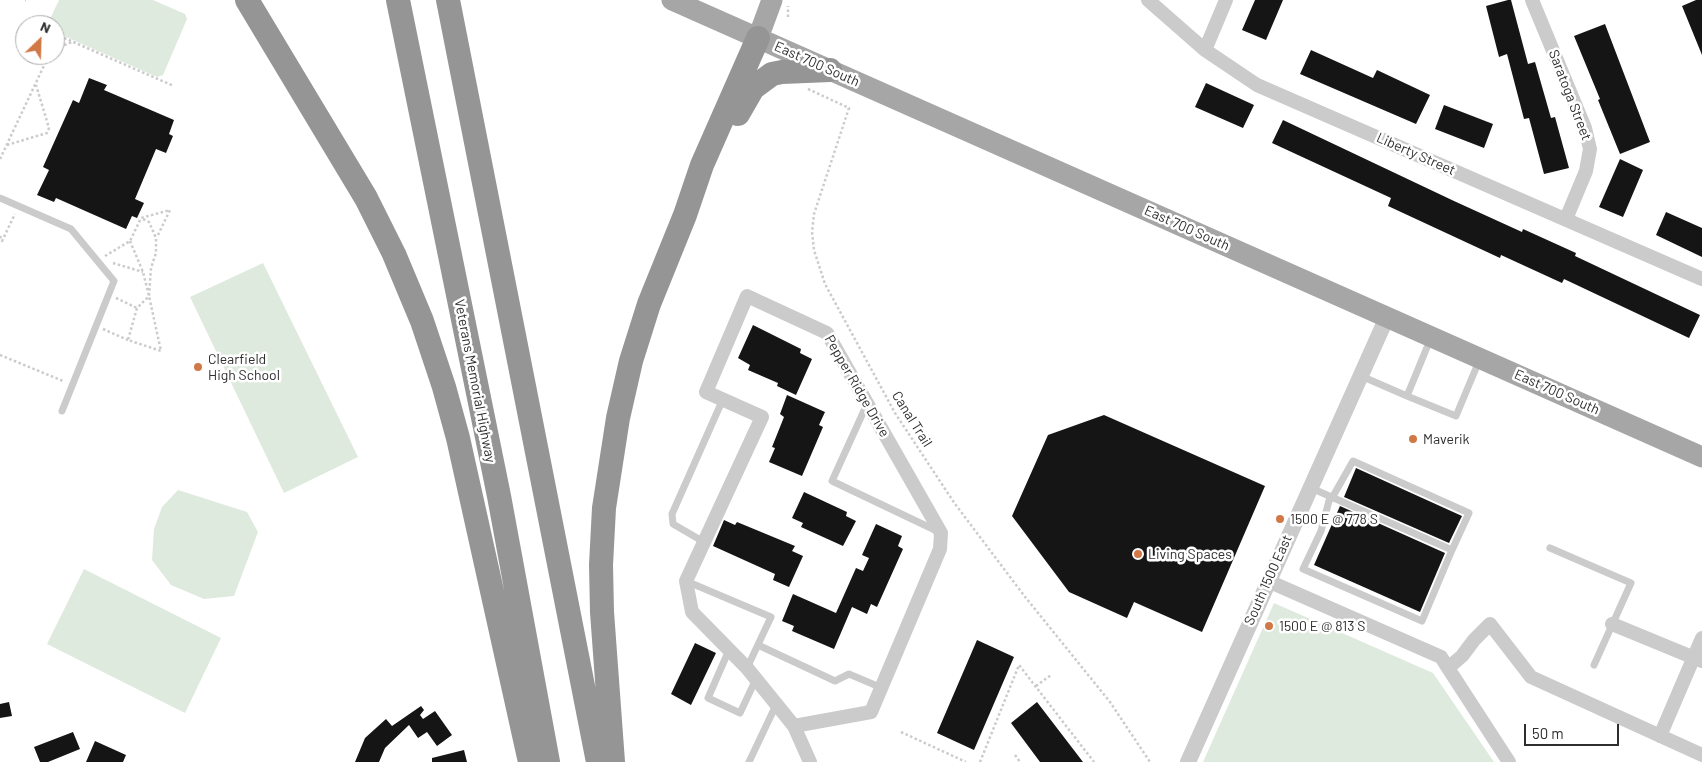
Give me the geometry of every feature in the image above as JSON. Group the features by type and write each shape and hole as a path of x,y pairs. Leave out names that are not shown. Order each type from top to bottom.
{"highway":[{"path":"246,0 366,198 394,254 422,322 448,399 458,438 530,762"},
{"name":"Veterans Memorial Highway","path":"398,0 499,496 548,762"},
{"path":"448,0 598,762"},
{"path":"613,762 602,612 602,556 605,498 618,418 631,361 649,304 685,215 702,165 758,38"},
{"path":"685,215 711,176 740,108 757,84 767,76 778,72 830,70"}],"main road":[{"name":"East 700 South","path":"672,0 1702,457"},
{"path":"758,38 772,0"}],"street":[{"name":"Liberty Street","path":"1148,0 1205,50 1257,85 1702,279"},
{"path":"1205,50 1226,0"},
{"name":"Saratoga Street","path":"1532,0 1585,128 1590,149 1586,171 1566,219"},
{"name":"Pepper Ridge Drive","path":"686,581 762,417 706,392 747,296 827,333 941,533"},
{"name":"South 1500 East","path":"1188,762 1387,317"},
{"path":"794,726 872,712 940,549 941,533"},
{"path":"686,581 692,612 751,674 794,726 810,762"},
{"path":"1268,581 1441,657 1509,762"},
{"path":"1448,668 1462,656 1474,640 1490,624 1531,677 1702,755"},
{"path":"1612,624 1698,659"},
{"path":"1660,736 1698,659 1702,638"}],"lane":[{"path":"0,198 71,229 114,281 62,411"},
{"path":"1408,396 1431,337"},
{"path":"1361,376 1456,416 1480,358"},
{"path":"704,542 673,524 672,514 723,399"},
{"path":"868,404 832,481 941,533"},
{"path":"1353,461 1469,513 1452,550 1422,621 1303,569 1320,531 1331,498 1353,461"},
{"path":"1311,487 1331,498 1452,550"},
{"path":"1550,548 1631,583 1594,665"},
{"path":"686,581 771,617 758,645 740,713 708,698 729,650"},
{"path":"758,645 835,681 849,674 882,688"},
{"path":"749,762 776,704"}],"path":[{"path":"65,38 174,86"},
{"path":"65,45 73,42"},
{"path":"0,160 44,65"},
{"path":"7,145 47,133 49,128 35,84"},
{"name":"Canal Trail","path":"801,86 849,108 814,214 812,232 814,250 825,284 895,414 955,504 1026,598 1110,702 1150,762"},
{"path":"99,259 130,241 141,218 170,210 156,238"},
{"path":"0,236 2,241 16,211"},
{"path":"128,340 137,308 149,296 151,268 156,253 156,238 149,222 141,218"},
{"path":"98,326 128,340 161,351 143,272 130,241"},
{"path":"108,262 143,272"},
{"path":"110,296 137,308"},
{"path":"0,355 66,382"},
{"path":"980,762 1019,665 1094,762"},
{"path":"1035,686 1051,676"},
{"path":"901,732 966,762"},
{"path":"1015,755 1020,762"}],"shaded area":[{"path":"59,0 153,0 185,14 187,19 163,75 157,77 65,36 65,15 52,15"},
{"path":"263,263 358,457 284,493 190,297"},
{"path":"178,490 247,512 258,532 234,596 204,599 171,585 152,560 154,529 162,507"},
{"path":"84,569 221,638 185,713 47,644"},
{"path":"1274,603 1433,673 1494,762 1203,762"}],"building":[{"path":"1255,0 1283,0 1266,40 1242,30"},
{"path":"1511,0 1528,64 1535,62 1551,118 1555,117 1569,168 1544,174 1529,118 1524,119 1507,54 1499,57 1486,6"},
{"path":"1696,0 1702,0 1702,55 1682,6"},
{"path":"1605,24 1650,142 1620,154 1574,36"},
{"path":"1311,50 1373,78 1377,70 1430,95 1416,124 1300,74"},
{"path":"89,78 107,85 104,90 174,120 169,134 173,136 166,153 156,149 135,199 144,203 137,218 132,216 126,229 56,198 54,202 37,195 49,170 43,167 73,100 79,103"},
{"path":"1206,83 1254,105 1243,128 1195,107"},
{"path":"1444,105 1493,124 1484,148 1435,129"},
{"path":"1283,120 1522,232 1523,229 1576,253 1575,256 1700,315 1689,338 1564,279 1562,283 1501,255 1500,258 1388,206 1391,198 1272,143"},
{"path":"1620,159 1643,170 1623,217 1599,207"},
{"path":"1666,212 1702,228 1702,257 1656,235"},
{"path":"753,325 801,349 800,353 812,359 796,395 777,386 778,383 748,370 750,365 738,358"},
{"path":"787,395 825,412 819,425 823,427 802,476 769,462 775,448 772,447 784,417 780,414"},
{"name":"Living Spaces","path":"1104,415 1265,486 1202,632 1134,602 1127,618 1069,592 1012,516 1048,435"},
{"path":"1356,468 1462,516 1449,543 1344,497"},
{"path":"804,492 847,512 846,516 856,521 843,546 801,527 803,523 792,518"},
{"path":"1340,506 1445,553 1420,612 1314,565"},
{"path":"724,520 735,525 737,522 795,546 792,551 803,556 789,587 773,580 775,574 713,546"},
{"path":"876,524 902,536 898,546 903,549 877,607 871,604 867,614 852,607 834,649 792,631 794,626 782,621 793,594 836,613 856,568 863,571 869,558 862,555"},
{"path":"977,640 1014,657 974,750 937,733"},
{"path":"695,643 716,653 691,705 671,694"},
{"path":"9,702 12,716 0,718 0,704"},
{"path":"1037,702 1083,762 1040,762 1011,723"},
{"path":"421,706 424,710 420,715 423,719 435,711 452,735 437,746 427,732 418,738 409,725 385,748 379,762 355,762 365,738 386,719 392,726"},
{"path":"73,732 80,749 48,762 40,762 34,747"},
{"path":"95,741 126,755 123,762 86,762"},
{"path":"464,750 467,762 432,762 432,758"}],"place":[{"name":"Clearfield High School","path":"198,367"},
{"name":"Maverik","path":"1413,439"},
{"name":"1500 E @ 778 S","path":"1280,519"},
{"name":"Living Spaces","path":"1138,554"},
{"name":"1500 E @ 813 S","path":"1269,626"}]}
